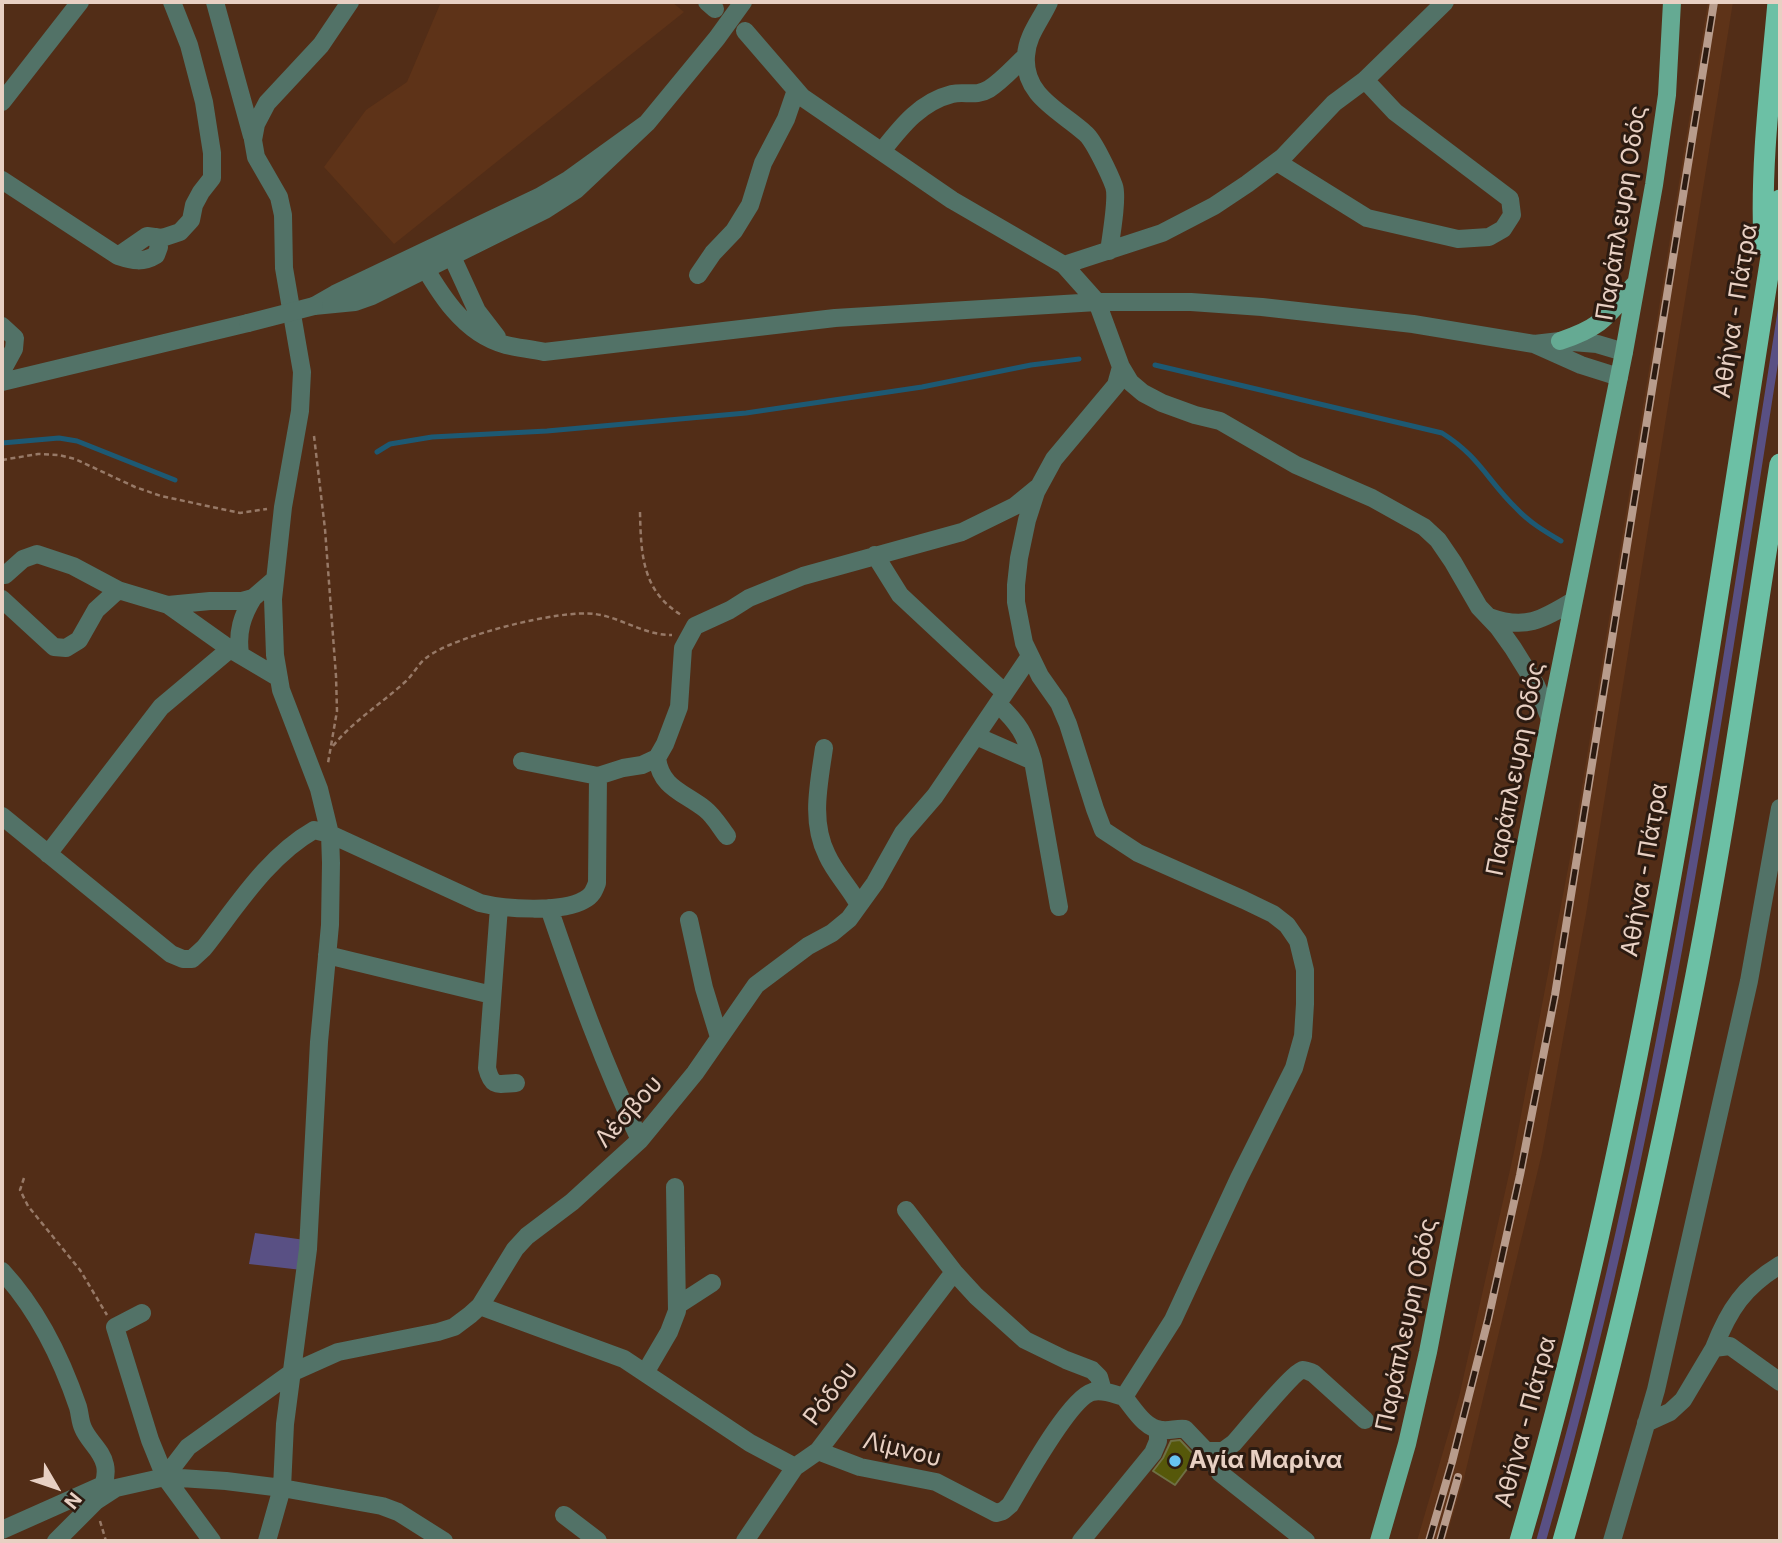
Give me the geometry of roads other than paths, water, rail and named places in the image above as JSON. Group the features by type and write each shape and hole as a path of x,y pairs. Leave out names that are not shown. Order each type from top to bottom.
{"highway":[{"path":"1766,285 1763,216 1778,2"},
{"name":"Αθήνα - Πάτρα","path":"1520,1541 1585,1301 1646,1017 1676,851 1780,200"},
{"path":"1563,1541 1625,1311 1685,1034 1717,859 1780,464"}],"main road":[{"name":"Παράπλευρη Οδός","path":"1379,1541 1407,1444 1429,1352 1573,601 1624,352 1660,150 1669,72 1672,2"},
{"path":"1560,341 1592,330 1604,321 1637,281"}],"street":[{"path":"2,102 80,2"},
{"path":"2,180 118,256 147,236 162,238 180,232 191,220 194,205 212,178 212,153 204,102 189,46 172,2"},
{"path":"215,2 256,157 279,197 283,215 284,268 301,358 302,390 283,507 275,579 275,655 279,678 319,789 330,834 330,925 319,1042 308,1249 285,1424 282,1488 267,1541"},
{"path":"253,140 256,124 267,103 321,45 350,2"},
{"path":"2,382 314,306 335,294 422,263 545,211 576,190 647,123 743,2"},
{"path":"1049,2 1031,34 1026,56 1029,75 1039,97 1086,134 1094,144 1115,187 1109,250"},
{"path":"1064,265 1162,233 1214,206 1277,162 1334,103 1365,80 1435,5"},
{"path":"745,31 802,97 952,200 1064,265 1097,302 1121,367 1130,382 1143,393 1162,403 1220,421 1296,465 1372,498 1424,527 1438,540 1473,597 1498,627 1536,685 1550,719"},
{"path":"882,151 908,118 920,109 954,93 970,95 990,89 1026,56"},
{"path":"1277,162 1367,218 1458,239 1489,237 1503,229 1512,215 1510,199 1395,112 1365,80"},
{"path":"698,275 713,253 734,231 750,205 763,163 786,119 796,90"},
{"path":"449,250 477,311 503,345"},
{"path":"422,263 445,302 482,333 503,345 544,352 835,317 1097,302 1191,302 1413,324 1534,344 1581,365 1619,377"},
{"path":"2,326 15,338 14,349 2,371"},
{"path":"1534,344 1560,341 1597,344 1624,352"},
{"path":"1121,367 1116,385 1054,458 1039,486 1027,520 1016,585 1024,643 1069,724 1103,830 1138,853 1273,914 1287,925 1298,942 1305,970 1303,1036 1294,1068 1173,1320 1124,1397"},
{"path":"522,761 598,776 642,765 657,758 666,744 679,707 683,648 695,626 774,587 982,523 1015,506 1039,486"},
{"path":"3,577 23,559 37,554 73,566 118,590 167,605 279,678"},
{"path":"876,555 900,595 1002,699 1021,728 1033,761 1059,906"},
{"path":"48,854 161,707 235,651 242,620 253,598 275,579"},
{"path":"2,599 54,647 66,648 79,640 96,610 118,590"},
{"path":"167,605 253,598"},
{"path":"1488,617 1509,624 1524,624 1573,601"},
{"name":"Λέσβου","path":"165,1477 188,1447 291,1373 338,1352 454,1327 480,1306 521,1242 572,1202 640,1140 695,1073 756,985 849,919 904,833 935,796 1030,656"},
{"path":"976,736 1033,761"},
{"path":"824,748 816,800 820,831 827,856 852,890 859,905"},
{"path":"657,758 663,779 708,812 727,835"},
{"path":"2,817 172,954 183,959 192,958 204,948 265,871 286,849 314,830 330,834 480,902 499,907 549,908 582,902 593,893 597,883 598,776"},
{"path":"1612,1541 1656,1390 1749,981 1780,807"},
{"path":"499,907 486,1068 490,1080 495,1084 516,1083"},
{"path":"549,908 619,1097 640,1140"},
{"path":"689,920 704,988 719,1037"},
{"path":"327,955 492,995"},
{"path":"645,1373 669,1332 678,1306 675,1187"},
{"path":"906,1210 954,1272 1025,1340 1092,1370 1099,1377 1103,1391 1124,1397 1147,1425 1158,1429 1185,1429 1206,1451 1220,1474 1306,1541"},
{"path":"1646,1423 1670,1412 1683,1400 1714,1348 1723,1324 1741,1294 1780,1265"},
{"path":"2,1271 40,1319 78,1407 83,1430 96,1446 105,1464 99,1493 56,1541"},
{"name":"Ρόδου","path":"745,1541 795,1467 818,1451 954,1272"},
{"path":"678,1306 712,1283"},
{"path":"480,1306 624,1359 750,1443 795,1467"},
{"path":"142,1313 115,1327 150,1440 165,1477 212,1541"},
{"path":"1714,1348 1730,1346 1780,1382"},
{"path":"1206,1451 1223,1451 1234,1443 1299,1371 1313,1373 1365,1420"},
{"name":"Λίμνου","path":"818,1451 860,1467 936,1482 996,1513 1010,1505 1042,1451 1079,1399 1091,1392 1103,1391"},
{"path":"1082,1541 1153,1453 1158,1441 1158,1429"},
{"path":"2,1531 99,1493 165,1477 282,1488 382,1506 398,1512 444,1541"},
{"path":"565,1516 598,1541"}],"waterway":[{"path":"377,452 390,444 432,437 547,431 746,413 922,387 1031,365 1079,359"},
{"path":"1155,365 1442,433 1474,460 1521,513 1561,541"},
{"path":"2,443 59,438 77,441 175,480"}],"railway":[{"path":"1429,1541 1488,1320 1555,995 1714,2"},
{"path":"1440,1541 1458,1477"}],"place":[{"name":"Αγία Μαρίνα","path":"1175,1461"}]}
